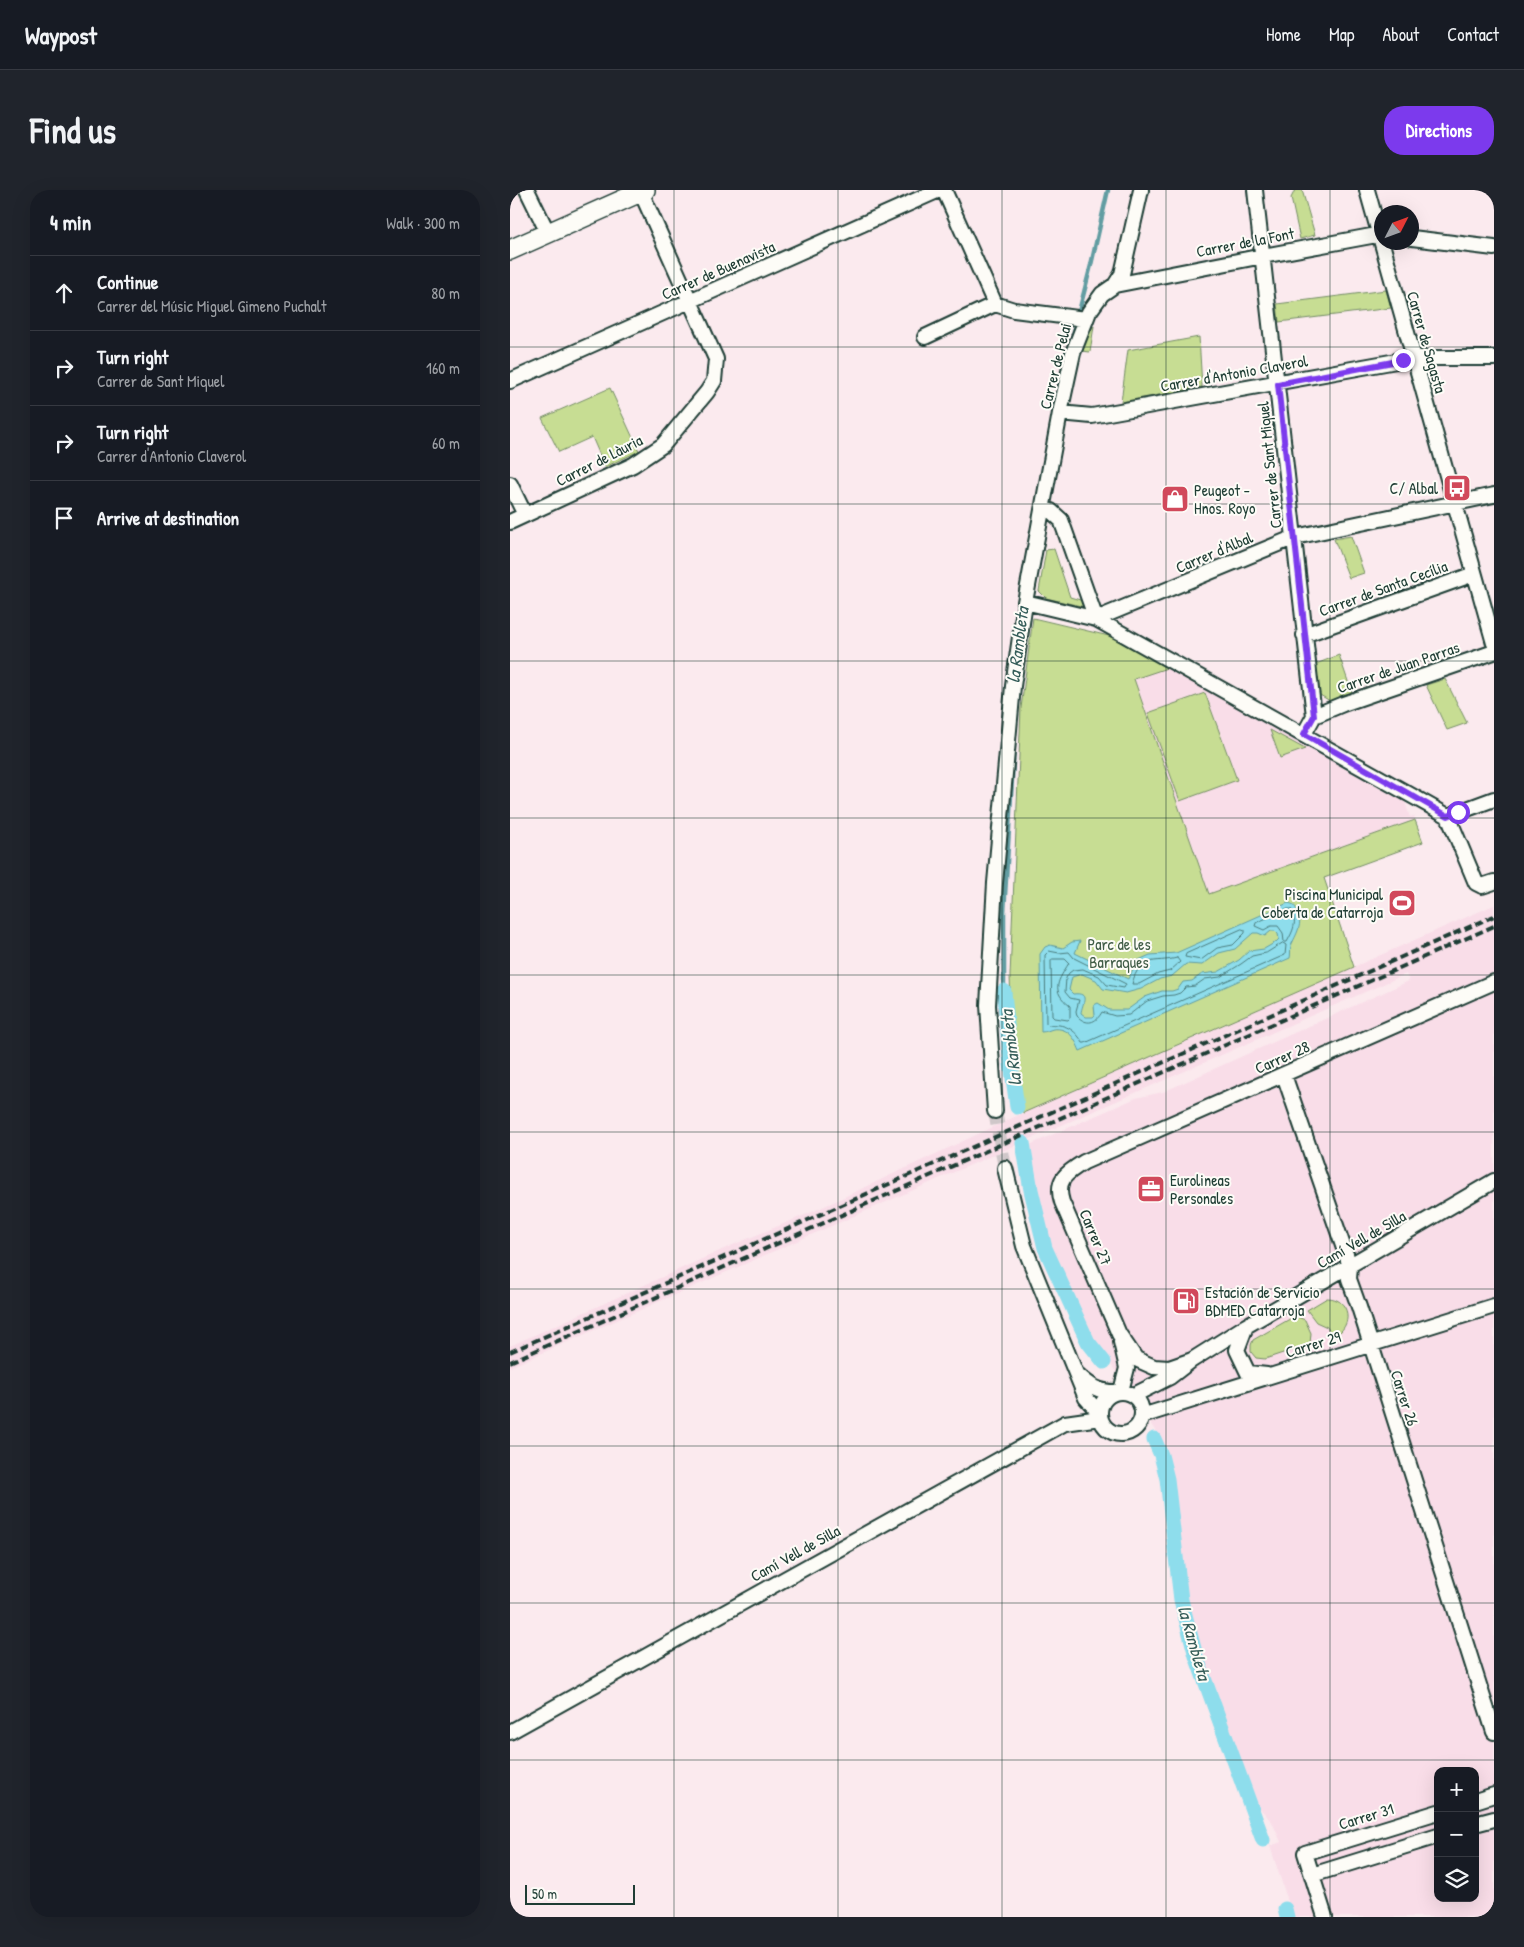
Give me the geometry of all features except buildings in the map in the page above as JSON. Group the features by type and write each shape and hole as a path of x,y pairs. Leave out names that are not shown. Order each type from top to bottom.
{"street":[{"path":"528,190 548,233"},
{"name":"Carrer de Buenavista","path":"510,381 939,190"},
{"path":"944,190 995,304"},
{"name":"Carrer de Pelai","path":"995,1111 988,1005 994,902 1013,686 1025,602 1060,413 1077,342 1085,319 1102,294 1115,285 1125,266 1140,190"},
{"name":"Carrer de Sant Miquel","path":"1255,190 1314,716"},
{"name":"Carrer de Sagasta","path":"1366,190 1374,215"},
{"path":"510,250 643,191 690,301"},
{"name":"Carrer de la Font","path":"1115,285 1374,235"},
{"path":"1419,239 1494,248"},
{"name":"Carrer de Sagasta","path":"1384,250 1494,643"},
{"name":"Carrer de Làuria","path":"510,522 633,465 663,445 707,392 714,380 716,359 690,301"},
{"path":"925,337 995,304 1014,310 1085,319"},
{"path":"1061,316 1070,326 1077,342"},
{"name":"Carrer d'Antonio Claverol","path":"1060,413 1092,416 1278,384 1413,358 1494,358"},
{"path":"510,484 525,515"},
{"name":"Carrer d'Albal","path":"1096,619 1295,537 1494,495"},
{"path":"1043,509 1051,511 1061,520 1096,619"},
{"name":"Carrer de Santa Cecília","path":"1304,635 1474,574"},
{"path":"1025,602 1096,619 1448,816 1474,879 1479,886 1494,882"},
{"name":"Carrer de Juan Parras","path":"1314,716 1343,704 1494,652"},
{"path":"1304,734 1314,716"},
{"path":"1448,816 1494,799"},
{"name":"Carrer 28","path":"1084,1162 1494,982"},
{"name":"Carrer 26","path":"1284,1075 1350,1266 1349,1279 1360,1308 1370,1345 1494,1732"},
{"name":"Carrer 27","path":"1084,1162 1070,1171 1061,1180 1058,1192 1119,1334 1127,1368 1123,1393"},
{"path":"1005,1168 1024,1246 1086,1398 1100,1416 1103,1424 1112,1432 1124,1434 1136,1428 1142,1416 1141,1405 1123,1393 1103,1392 1091,1387 1076,1373"},
{"name":"Camí Vell de Silla","path":"1123,1393 1170,1377 1192,1360 1246,1326 1494,1181"},
{"name":"Carrer 29","path":"1142,1416 1494,1306"},
{"path":"1246,1326 1237,1350 1248,1372 1271,1376"},
{"name":"Carrer 27","path":"1119,1334 1136,1358 1145,1364 1154,1367 1170,1368 1192,1360"},
{"path":"1100,1416 1103,1400 1123,1393"},
{"name":"Camí Vell de Silla","path":"510,1732 1064,1423 1100,1416"},
{"path":"1479,1800 1494,1795"},
{"name":"Carrer 31","path":"1312,1875 1305,1853 1434,1813"},
{"path":"1479,1823 1494,1819"},
{"path":"1325,1917 1312,1875 1434,1837"}],"shaded area":[{"path":"1167,668 1405,802 1410,817 1414,816 1415,820 1209,895 1134,679"},
{"path":"1494,905 1494,1917 1293,1917 1270,1846 1281,1842 1272,1822 1257,1805 1193,1626 1187,1595 1171,1471 1164,1444 1094,1339 1056,1260 1049,1239 1041,1202 1034,1189 1027,1146 1136,1098 1163,1092 1409,981 1406,974 510,1367 510,1346 735,1244 812,1212 1023,1113"}],"green space":[{"path":"1295,190 1302,190 1315,235 1300,239 1291,198"},
{"path":"1386,290 1391,308 1279,322 1277,304"},
{"path":"1094,326 1090,352 1081,351 1084,338"},
{"path":"1199,337 1202,387 1121,402 1128,350"},
{"path":"610,388 639,451 605,467 592,437 559,452 542,418"},
{"path":"1351,536 1364,573 1349,578 1334,539"},
{"path":"1054,549 1070,597 1087,602 1085,607 1046,598 1039,591 1046,550"},
{"name":"Parc de les Barraques","path":"1033,618 1109,636 1125,643 1167,668 1134,679 1209,894 1415,820 1423,842 1324,878 1354,967 1023,1113 1012,1031 1010,976 1021,708"},
{"path":"1339,655 1352,693 1330,701 1320,695 1316,664"},
{"path":"1445,679 1467,723 1447,730 1426,685"},
{"path":"1205,693 1237,780 1180,801 1148,713"},
{"path":"1270,730 1305,749 1280,758"},
{"path":"1327,1298 1335,1299 1341,1303 1347,1313 1345,1326 1333,1337 1327,1327 1316,1322 1307,1310"},
{"path":"1295,1316 1305,1320 1311,1333 1310,1344 1265,1359 1256,1358 1251,1352 1253,1340"}],"water":[{"path":"1288,903 1296,908 1299,916 1299,925 1291,946 1290,958 1080,1051 1071,1035 1063,1030 1053,1029 1041,1032 1040,954 1045,947 1050,945 1063,948 1072,942 1080,941 1075,953 1128,979 1137,961 1150,955 1176,953","holes":["1271,931 1275,931 1279,939 1264,949 1249,951 1239,960 1218,972 1202,974 1192,981 1183,982 1178,989 1162,991 1145,997 1127,1010 1109,1010 1098,1003 1094,1005 1095,1015 1093,1017 1086,1017 1081,1013 1084,997 1079,994 1073,994 1069,990 1072,977 1082,974 1096,980 1103,989 1126,993 1141,989 1160,979 1172,976 1186,964 1202,965 1219,953 1235,949 1253,933 1265,936"]}],"waterway":[{"name":"la Rambleta","path":"1072,339 1108,190"},
{"name":"la Rambleta","path":"1004,991 1004,912 1015,729"},
{"name":"la Rambleta","path":"1004,991 1017,1107"},
{"name":"la Rambleta","path":"1023,1143 1031,1190 1045,1248 1088,1342 1104,1362"},
{"name":"la Rambleta","path":"1154,1439 1161,1455 1167,1479 1181,1600 1196,1656 1263,1840"},
{"name":"la Rambleta","path":"1285,1909 1287,1917"}],"tunnel":[{"path":"995,1111 1005,1168"}],"railway":[{"path":"510,1352 1494,916"},
{"path":"510,1362 1494,926"}],"place":[{"name":"C/ Albal","path":"1457,488"},
{"name":"Peugeot - Hnos. Royo","path":"1175,499"},
{"name":"Piscina Municipal Coberta de Catarroja","path":"1402,903"},
{"name":"Eurolineas Personales","path":"1151,1189"},
{"name":"Estación de Servicio BDMED Catarroja","path":"1186,1301"}],"route":[{"path":"1403,360 1278,384 1314,716 1304,734 1448,816 1458,812"}]}
